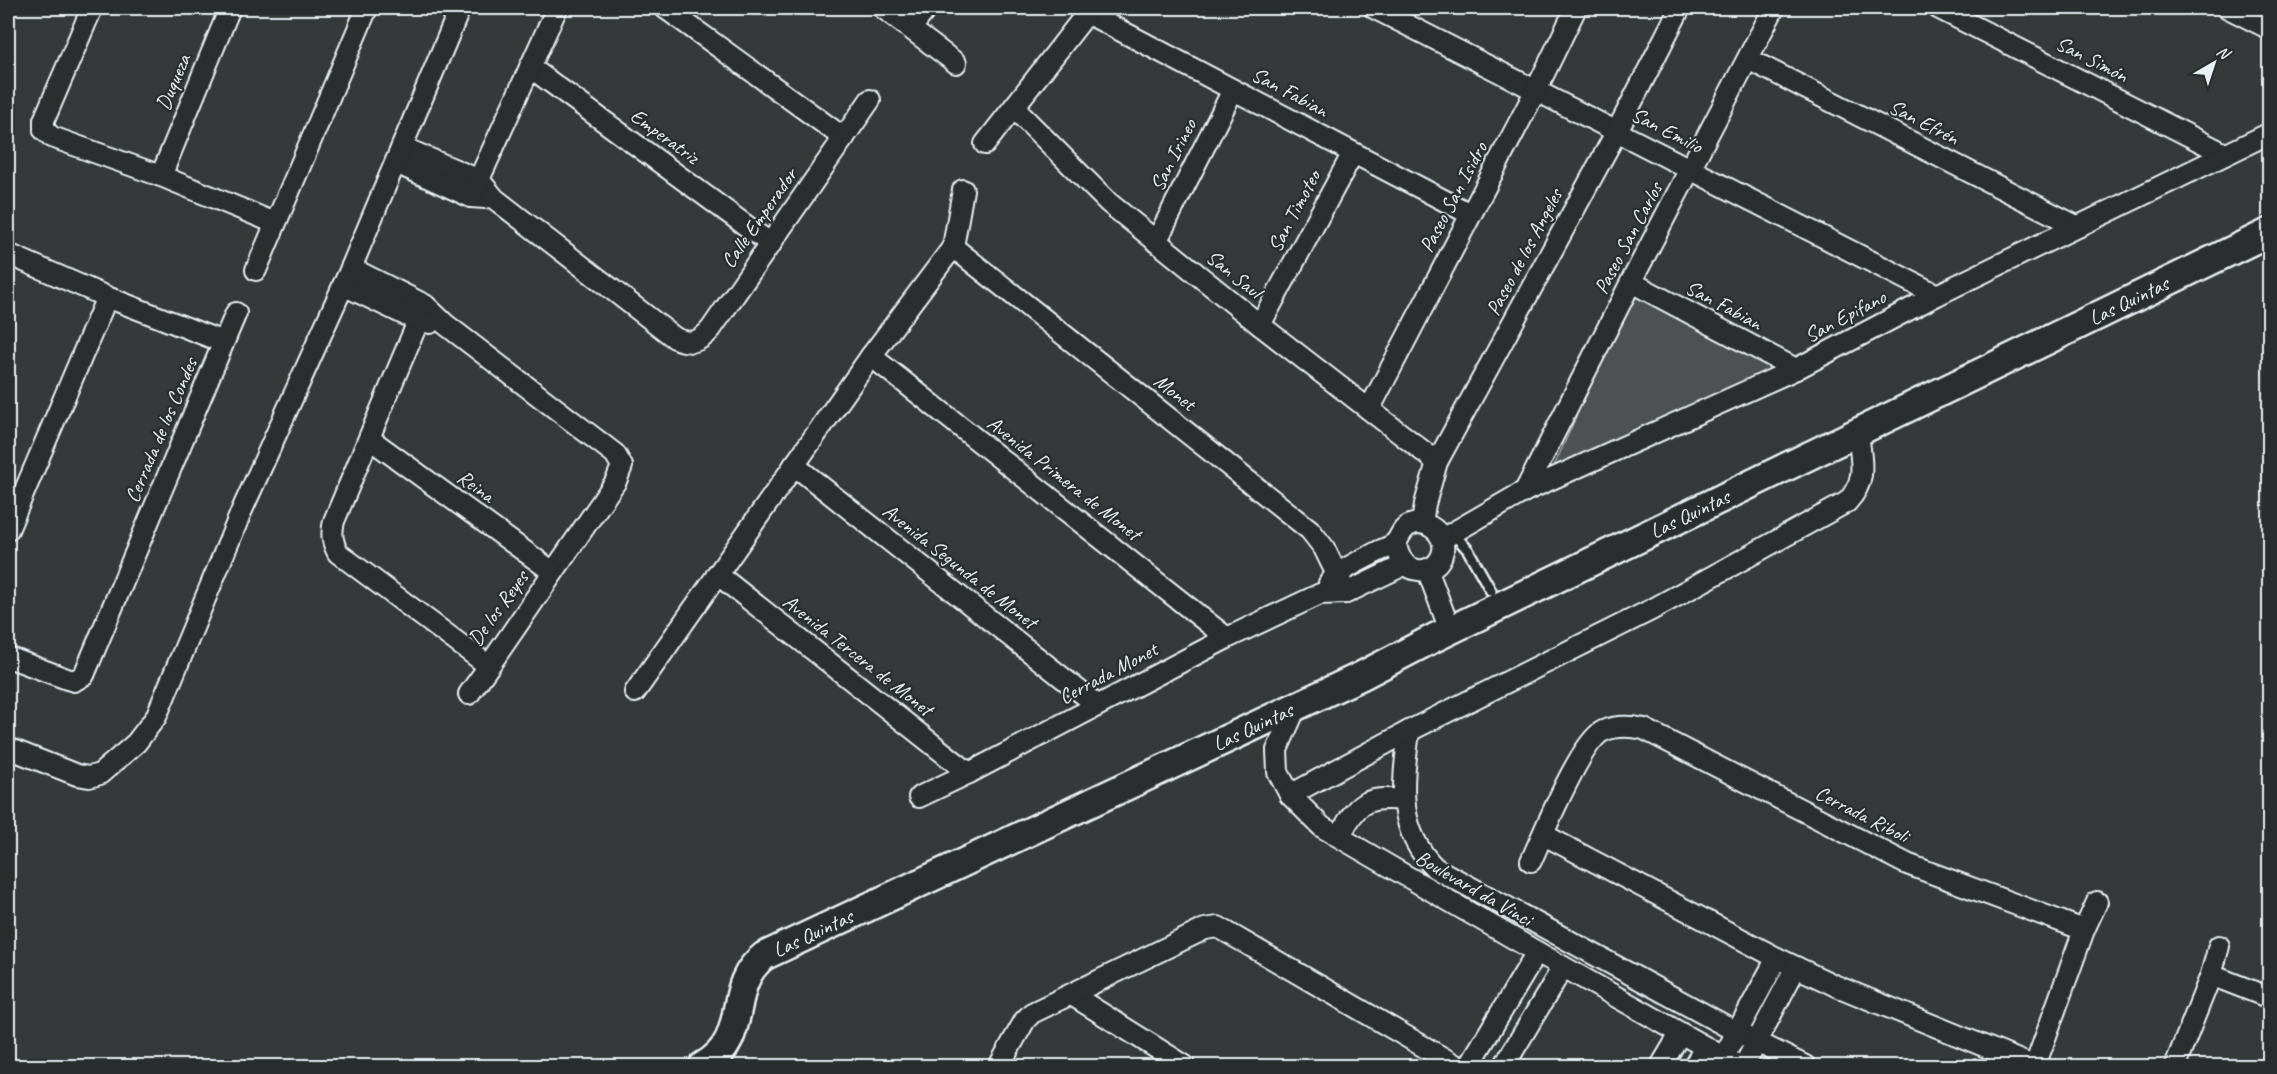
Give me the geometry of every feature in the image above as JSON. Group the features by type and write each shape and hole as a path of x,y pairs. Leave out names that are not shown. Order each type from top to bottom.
{"street":[{"path":"92,8 44,120 44,130 52,137 161,176 275,223"},
{"name":"Duqueza","path":"161,176 230,8"},
{"path":"256,270 367,8"},
{"path":"8,748 77,775 89,777 100,774 136,743 156,717 242,510 347,276 460,8"},
{"path":"399,155 475,188 557,8"},
{"path":"665,8 843,138"},
{"path":"883,8 956,63"},
{"path":"911,28 927,8"},
{"name":"San Emilio","path":"1374,8 1937,295"},
{"name":"Paseo San Isidro","path":"1370,408 1536,90 1576,8"},
{"name":"Paseo de los Angeles","path":"1422,523 1437,462 1617,131 1680,8"},
{"name":"Paseo San Carlos","path":"1525,491 1774,8"},
{"name":"San Simón","path":"1938,8 2225,154"},
{"path":"2228,8 2270,29"},
{"path":"985,144 1089,10"},
{"name":"San Fabian","path":"1089,10 1233,90 1470,214"},
{"name":"San Efrén","path":"1748,59 2078,227"},
{"name":"Emperatriz","path":"531,68 771,244"},
{"name":"San Irineo","path":"1156,242 1233,90"},
{"name":"Calle Emperador","path":"475,188 495,199 675,338 684,342 694,342 703,339 870,100"},
{"name":"San Saul","path":"1014,108 1093,188 1156,242 1437,462"},
{"name":"San Epifano","path":"1448,536 1525,491 1796,369 1937,295 2270,133"},
{"name":"San Timoteo","path":"1260,325 1353,153"},
{"path":"635,692 871,356 953,247 963,190"},
{"name":"Las Quintas","path":"703,1066 714,1060 725,1048 732,1035 744,981 750,969 764,956 1297,705 2270,232"},
{"name":"Monet","path":"953,247 1311,530 1318,538 1346,593"},
{"name":"Cerrada de los Condes","path":"8,254 107,297 223,342 84,675 74,681 8,657"},
{"path":"347,276 422,313"},
{"name":"San Fabian","path":"1631,282 1796,369"},
{"path":"8,530 107,297"},
{"path":"223,342 236,313"},
{"name":"De los Reyes","path":"422,313 445,324 615,454 622,466 616,481 489,666 338,553 332,543 331,532 334,521 422,313"},
{"name":"Avenida Primera de Monet","path":"871,356 1227,638"},
{"path":"1285,789 1409,731 1653,609 1847,502 1857,492 1862,479 1858,433"},
{"name":"Reina","path":"370,440 554,572"},
{"name":"Avenida Segunda de Monet","path":"794,465 1097,705"},
{"path":"1422,523 1448,536 1438,562 1427,569 1415,570 1404,565 1397,554 1396,542 1401,531 1410,525 1422,523"},
{"path":"1320,594 1337,574 1396,542"},
{"path":"1320,594 1346,593 1404,565"},
{"path":"1427,569 1450,630"},
{"name":"Avenida Tercera de Monet","path":"717,574 969,773"},
{"name":"Cerrada Monet","path":"919,797 1227,638 1320,594"},
{"path":"469,694 489,666"},
{"path":"1297,705 1277,750 1276,760 1285,789 1322,827 1396,870"},
{"name":"Cerrada Riboli","path":"1532,861 1578,763 1592,741 1601,732 1628,726 1644,729 1907,864 2084,930"},
{"path":"1409,731 1403,800 1407,823 1418,848"},
{"path":"1340,836 1352,813 1361,804 1378,799 1403,800"},
{"path":"1544,835 1777,958 1834,985 2034,1066 2084,930 2097,902"},
{"name":"Boulevard da Vinci","path":"1731,1062 1396,870 1418,848 1435,868 1445,875 1737,1032 1805,1066"},
{"path":"999,1066 1029,1016 1205,929 1218,927 1457,1066"},
{"path":"2175,1066 2211,975 2219,946"},
{"path":"1469,1066 1537,952"},
{"path":"1731,1062 1737,1032 1777,958"},
{"path":"1504,1066 1563,967"},
{"path":"1744,1066 1796,967"},
{"path":"2211,975 2270,998"},
{"path":"1072,995 1185,1066"},
{"path":"1661,1066 1680,1034"},
{"path":"1694,1066 1705,1048"}],"lane":[{"path":"1448,536 1468,550 1491,591"}],"shaded area":[{"path":"1633,291 1781,372 1554,475 1554,466"}]}
